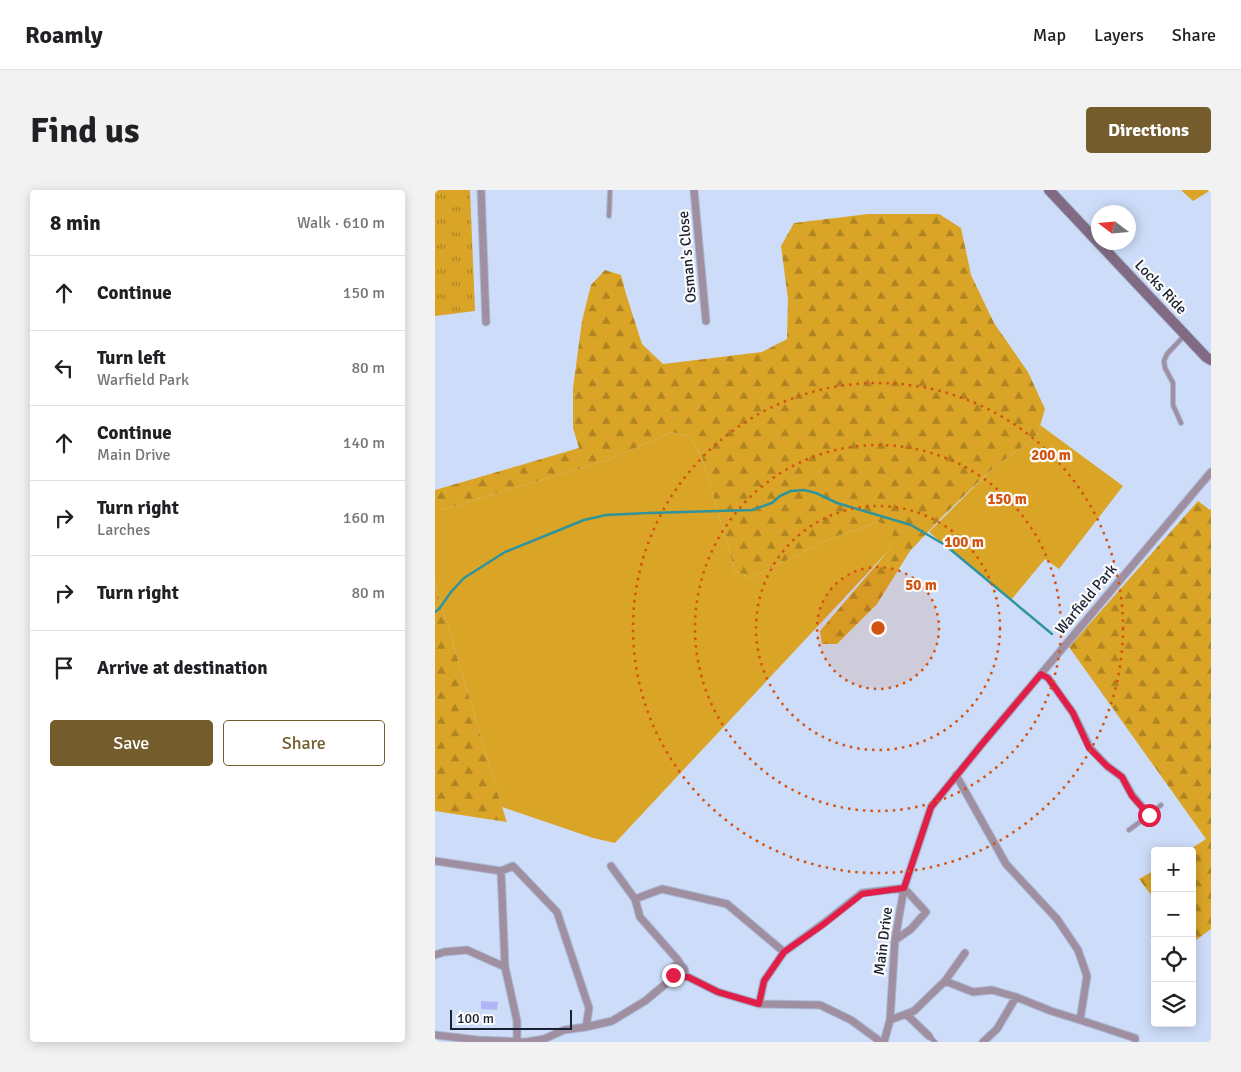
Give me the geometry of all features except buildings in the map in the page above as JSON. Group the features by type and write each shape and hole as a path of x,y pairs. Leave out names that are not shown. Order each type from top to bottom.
{"main road":[{"name":"Locks Ride","path":"1049,190 1185,335 1211,360"}],"street":[{"path":"481,190 486,322"},
{"name":"Osman's Close","path":"694,190 706,321"},
{"name":"Warfield Park","path":"982,744 1211,472"},
{"path":"1041,674 1048,678 1073,713 1089,748 1107,766 1122,777 1132,796 1149,815"},
{"name":"Main Drive","path":"882,1042 890,1020 895,940 904,888 931,807 982,744"},
{"path":"956,775 1006,864 1057,919 1078,950 1087,976 1080,1020"},
{"path":"435,861 501,871 513,866 557,912 589,1008 586,1027"},
{"path":"611,866 635,899 640,917 678,963 685,968 685,976"},
{"path":"501,871 505,967 517,1022 517,1042"},
{"path":"759,1004 764,981 784,952 862,894 904,888 926,912 911,929 895,940"},
{"path":"635,899 662,889 727,904 784,952"},
{"path":"435,955 467,950 505,967"},
{"path":"890,1020 914,1011 945,981 965,954"},
{"path":"674,977 672,970 678,963"},
{"path":"674,977 679,979 685,976"},
{"path":"685,976 718,992 759,1004 820,1005 851,1020 882,1042"},
{"path":"435,1035 517,1042 546,1040 564,1030 612,1021 645,1001 674,977"},
{"path":"945,981 973,992 991,990 1016,996 1051,1011 1135,1038 1135,1042"},
{"path":"983,1042 997,1029 1016,996"},
{"path":"906,1014 929,1036"}],"lane":[{"path":"609,216 610,190"},
{"path":"1181,423 1173,404 1173,383 1165,368 1164,361 1167,354 1185,335"},
{"path":"1129,830 1161,804"},
{"path":"929,1036 935,1042"}],"green space":[{"path":"435,190 470,190 475,311 435,316"},
{"path":"1181,190 1211,190 1193,201"},
{"path":"868,214 939,214 961,228 971,275 994,323 1028,372 1045,409 1037,436 993,468 944,515 910,551 877,604 837,644 822,644 820,631 889,550 894,529 878,522 829,539 751,578 735,571 702,457 690,437 672,432 608,460 441,510 435,510 435,490 579,448 573,428 573,388 582,321 591,285 605,270 621,275 642,344 663,364 762,352 787,339 788,299 781,246 794,223"},
{"path":"1040,425 1123,486 1059,569 1045,559 1011,600 929,532 993,468 1037,436"},
{"path":"672,432 690,437 702,457 735,571 751,578 829,539 878,522 895,529 889,550 615,843 593,838 502,807 435,583 435,510 441,510 608,460"},
{"path":"1198,501 1211,509 1211,929 1196,940 1196,847 1193,847 1206,839 1069,647"},
{"path":"435,583 502,807 507,822 435,811"},
{"path":"1151,872 1151,895 1139,879"}],"waterway":[{"path":"435,612 464,578 505,552 584,520 606,515 752,510 772,503 780,496 791,491 804,490 816,493 837,503 911,525 945,545 1052,634"}],"route":[{"path":"673,975 679,979 688,977 718,992 759,1004 764,981 784,952 862,894 904,888 931,807 1041,674 1048,678 1073,713 1089,748 1107,766 1122,777 1132,796 1149,815"}]}
